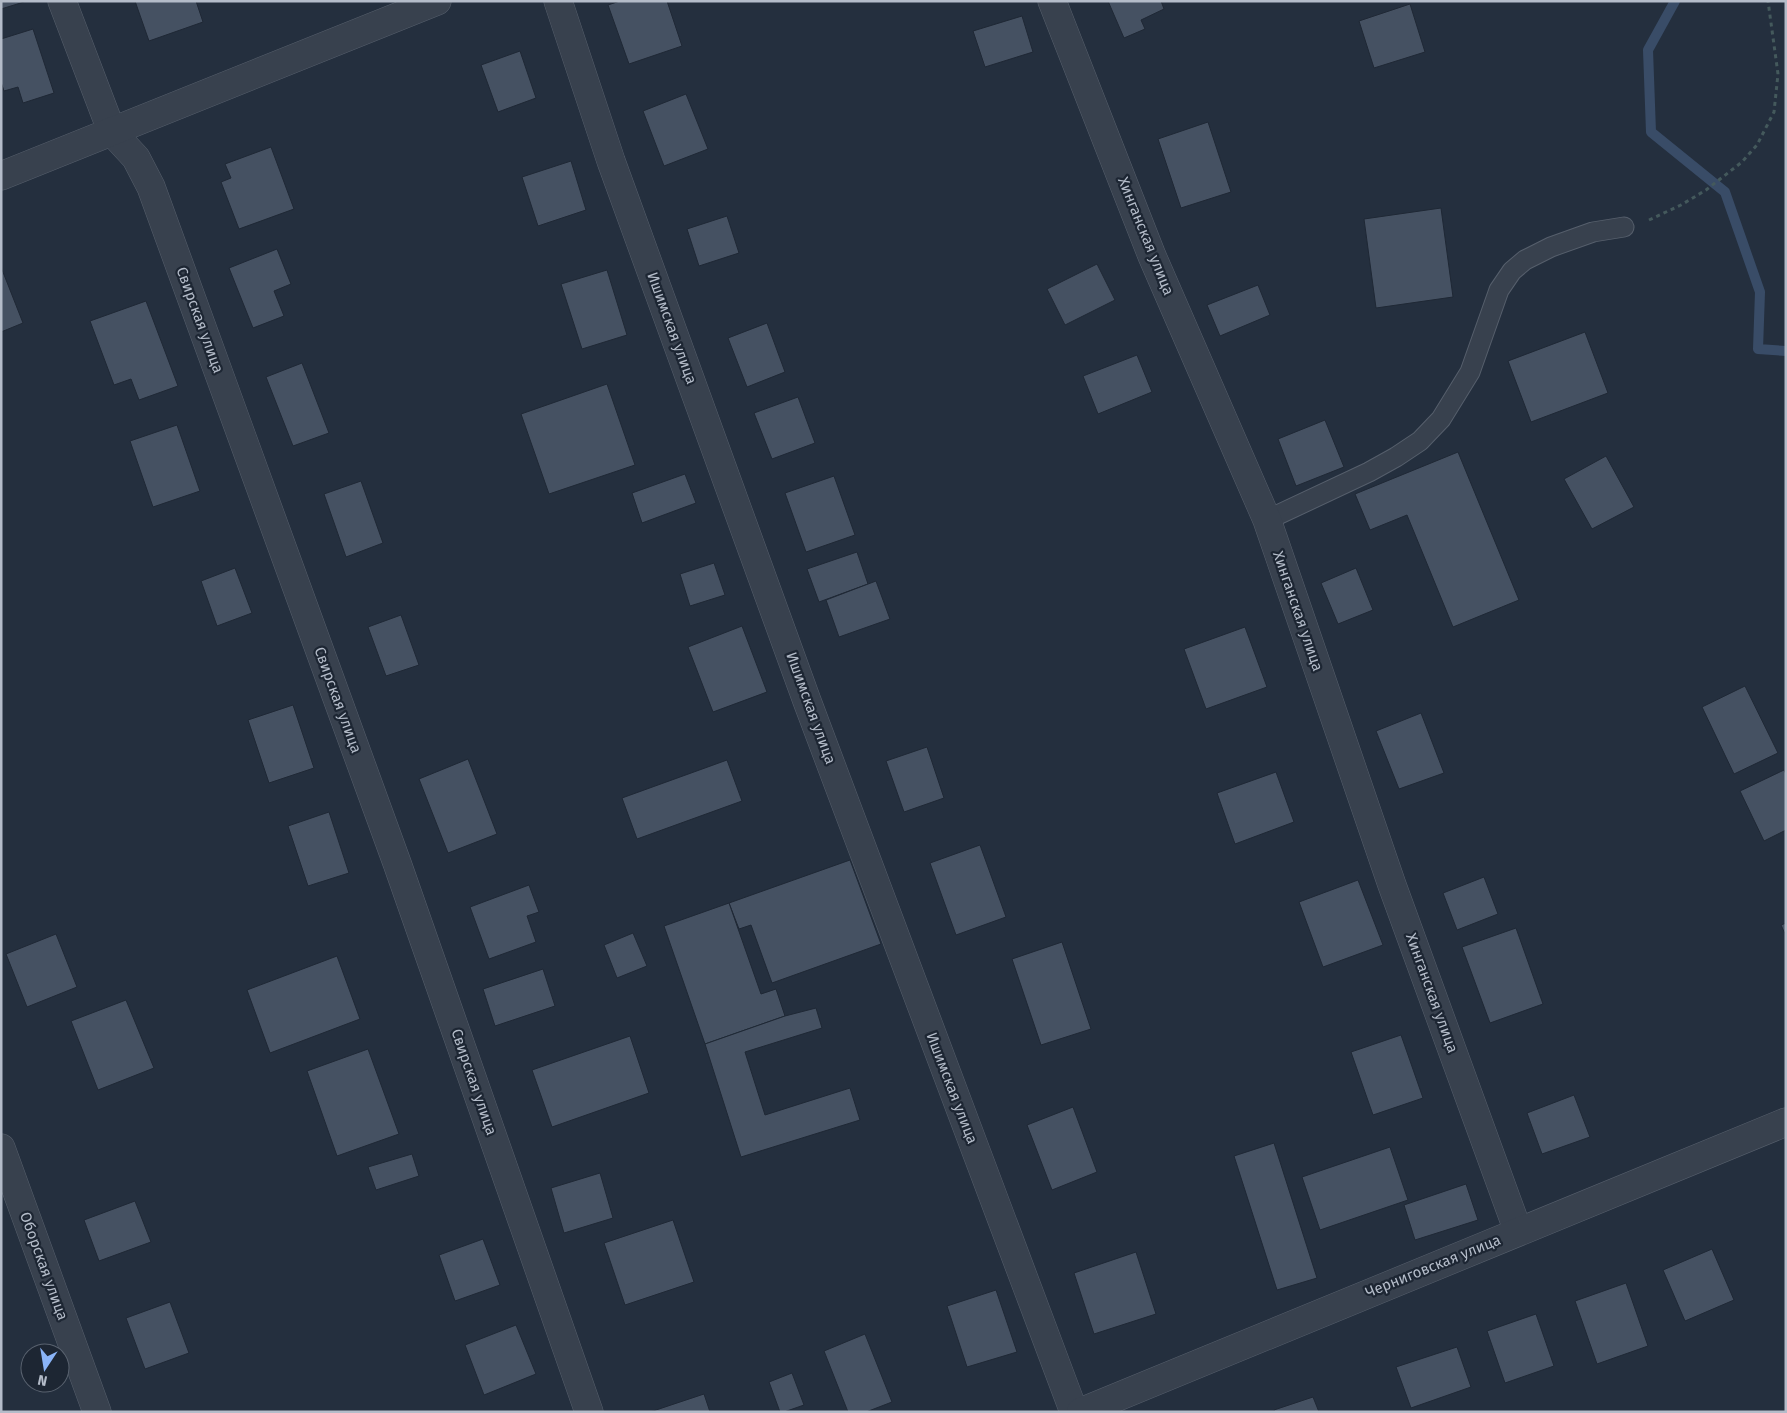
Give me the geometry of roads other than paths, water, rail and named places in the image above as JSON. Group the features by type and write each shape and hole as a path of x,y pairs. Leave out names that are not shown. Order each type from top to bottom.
{"street":[{"name":"Свирская улица","path":"62,1 112,132 136,158 152,187 397,863 589,1412"},
{"path":"1,176 437,1"},
{"name":"Ишимская улица","path":"558,1 611,161 807,701 1074,1412"},
{"name":"Хинганская улица","path":"1052,1 1152,256 1267,520 1392,885 1518,1231"},
{"name":"Черниговская улица","path":"1081,1412 1786,1122"},
{"name":"Оборская улица","path":"1,1148 97,1412"}],"lane":[{"path":"1267,520 1369,472 1420,441 1441,420 1470,372 1499,290 1512,271 1525,260 1552,247 1593,232 1624,227"}],"waterway":[{"path":"1675,1 1648,50 1651,132 1725,192 1760,292 1758,349 1786,351"}]}
